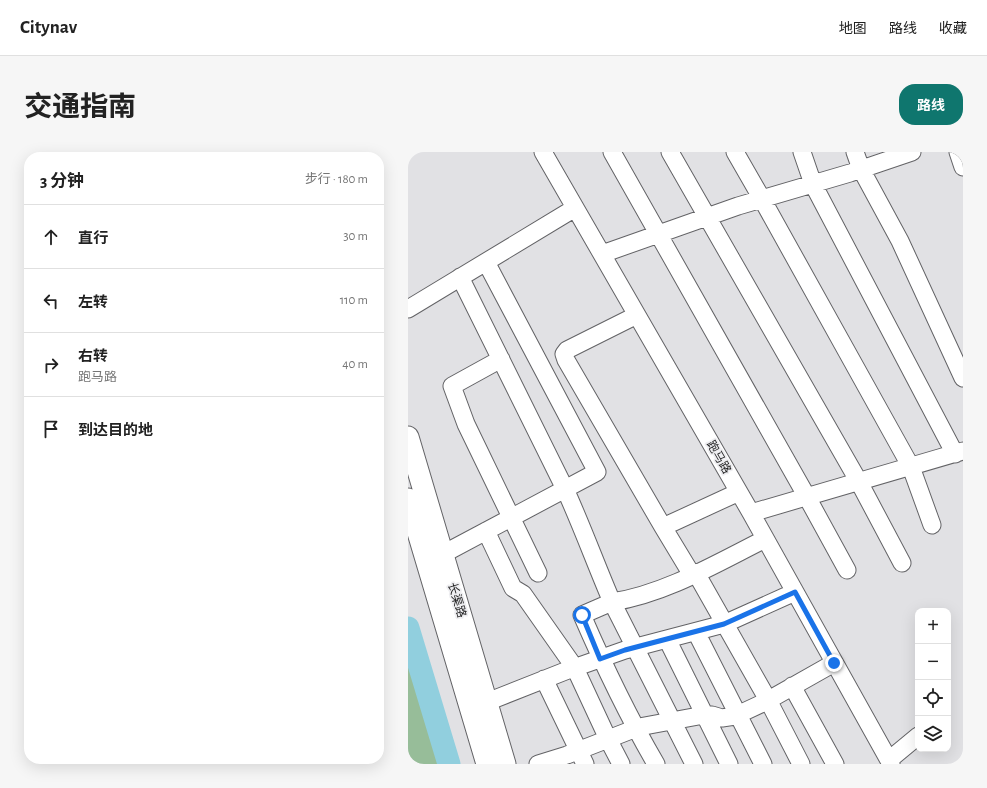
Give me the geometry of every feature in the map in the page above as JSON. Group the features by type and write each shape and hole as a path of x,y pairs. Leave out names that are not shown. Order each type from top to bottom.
{"main road":[{"name":"长渠路","path":"408,437 505,764"},
{"name":"长渠路","path":"408,499 487,764"}],"street":[{"name":"跑马路","path":"543,152 751,513 890,762"},
{"path":"612,152 847,570"},
{"path":"670,152 859,482 902,563"},
{"path":"735,152 910,467 932,525"},
{"path":"751,513 959,452 813,184 802,152"},
{"path":"855,152 861,169 900,241 963,378"},
{"path":"602,254 762,199 912,152"},
{"path":"958,152 963,167"},
{"path":"408,309 575,208"},
{"path":"443,554 597,472 486,262"},
{"path":"460,278 565,489 612,602 634,648 694,764"},
{"path":"637,315 568,350 564,354 566,360 663,527 694,574 724,624 768,700 801,764"},
{"path":"501,360 452,386 466,424 538,573"},
{"path":"663,527 739,492"},
{"path":"486,531 512,588 523,594 575,668 621,764"},
{"path":"656,764 600,659 582,615 612,602 630,600 648,595 765,539"},
{"path":"487,702 600,659 634,648 724,624 795,592"},
{"path":"696,632 764,764"},
{"path":"667,639 729,764"},
{"path":"543,763 582,757 608,739 636,729 704,715 712,715 722,718 738,715 834,663"},
{"path":"544,680 582,757"},
{"path":"792,686 836,764"},
{"path":"890,762 915,739"}],"green space":[{"path":"408,665 438,764 408,764"}],"waterway":[{"path":"408,628 449,764"}],"route":[{"path":"582,615 600,659 625,650 724,624 795,592 834,663"}]}
